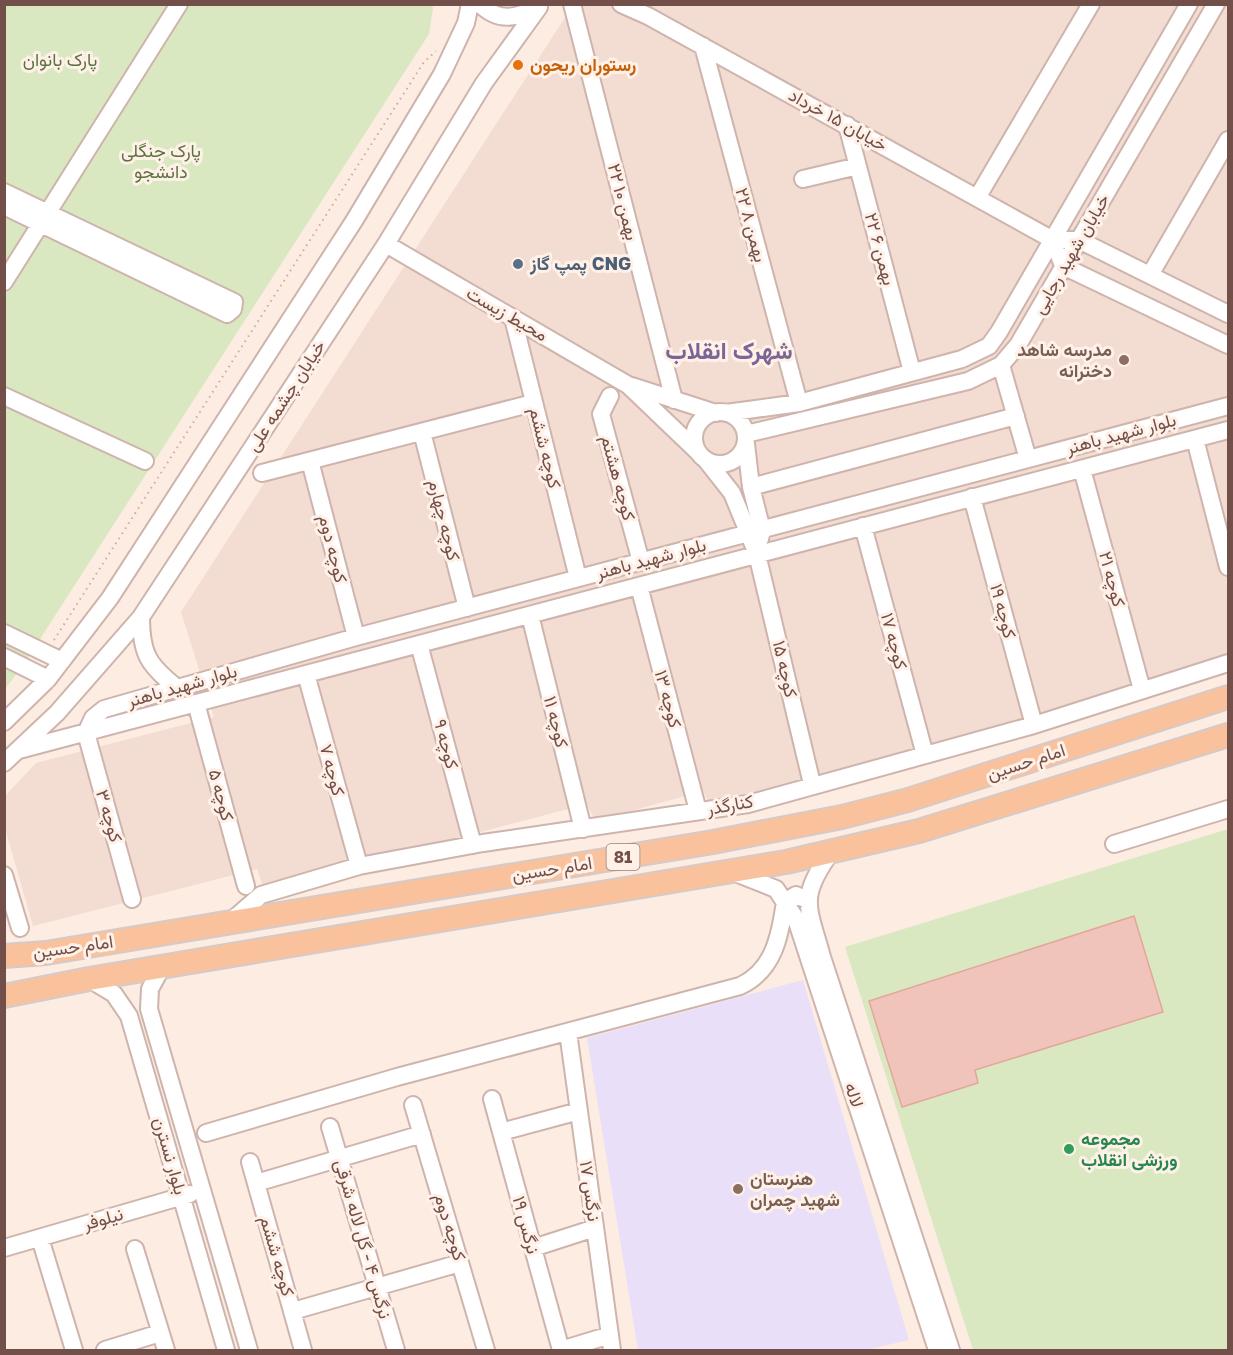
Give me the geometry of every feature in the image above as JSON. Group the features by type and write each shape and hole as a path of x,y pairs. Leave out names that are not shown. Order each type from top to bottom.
{"main road":[{"name":"امام حسین","path":"4,956 46,953 713,842 842,817 908,800 1228,697"},
{"name":"امام حسین","path":"4,996 89,979 732,872 831,852 919,831 1228,735"}],"street":[{"path":"4,282 179,4"},
{"path":"4,722 48,679 117,588 354,220 442,74 466,23 470,4"},
{"path":"480,4 489,13 502,18 522,16 540,6"},
{"name":"۲۲ بهمن ۱۰","path":"572,4 674,400"},
{"name":"خیابان ۱۵ خرداد","path":"621,4 651,10 703,46 1053,240 1079,240 1228,314"},
{"path":"977,198 1091,4"},
{"name":"خیابان شهید رجایی","path":"721,413 799,403 962,359 989,346 1190,4"},
{"name":"خیابان شهید رجایی","path":"746,439 968,381 1001,365 1018,345 1216,4"},
{"name":"خیابان چشمه علی","path":"4,763 57,713 141,617 386,244 484,83 540,6"},
{"name":"۲۲ بهمن ۸","path":"703,46 799,403"},
{"name":"۲۲ بهمن ۶","path":"847,125 912,372"},
{"path":"1150,276 1228,140"},
{"path":"802,179 858,166"},
{"path":"4,192 44,218 227,314 233,309 234,302 44,218 4,206"},
{"path":"1053,240 1063,266 1228,345"},
{"name":"محیط زیست","path":"386,244 628,385 721,413"},
{"name":"کوچه ششم","path":"513,318 578,578"},
{"path":"1001,365 1028,459"},
{"name":"محیط زیست","path":"628,385 702,456 732,493 756,531"},
{"path":"4,396 145,461"},
{"name":"کوچه هشتم","path":"610,396 601,414 641,562"},
{"path":"262,473 533,403"},
{"name":"بلوار شهید باهنر","path":"86,733 93,718 104,709 176,687 356,637 1228,406"},
{"path":"746,439 734,460 725,464 702,456 695,433 699,423 721,413 742,424 746,439 757,554"},
{"path":"751,487 1016,416"},
{"name":"بلوار شهید باهنر","path":"19,750 1228,430"},
{"name":"کوچه چهارم","path":"422,432 467,608"},
{"path":"1195,439 1228,567"},
{"name":"کوچه دوم","path":"310,461 356,637"},
{"name":"کوچه ۲۱","path":"1082,468 1142,690"},
{"name":"کوچه ۱۹","path":"972,497 1034,725"},
{"name":"کوچه ۱۷","path":"863,526 925,755"},
{"name":"کوچه ۱۵","path":"757,554 812,784"},
{"name":"کوچه ۱۳","path":"639,586 698,811"},
{"name":"کوچه ۱۱","path":"530,615 583,829"},
{"path":"141,617 141,644 157,673 176,687"},
{"path":"4,633 62,661"},
{"name":"کوچه ۹","path":"419,644 473,844"},
{"path":"4,657 48,679"},
{"name":"کنارگذر","path":"230,922 261,895 359,867 473,844 748,804 812,784 1034,725 1224,666"},
{"name":"کوچه ۷","path":"306,674 359,867"},
{"name":"کوچه ۵","path":"196,704 246,886"},
{"name":"کوچه ۳","path":"86,733 132,899"},
{"path":"1114,844 1228,809"},
{"path":"206,1133 397,1077 716,994 754,979 767,965 775,948 785,902 796,895 807,900 817,872 831,852"},
{"name":"لاله","path":"732,872 776,889 796,919 945,1350"},
{"path":"4,875 20,928"},
{"name":"لاله","path":"807,900 822,957 945,1350"},
{"name":"بلوار نسترن","path":"162,967 150,989 149,1009 249,1350"},
{"name":"بلوار نسترن","path":"89,979 114,994 129,1016 226,1350"},
{"name":"نرگس ۱۷","path":"568,1032 611,1343"},
{"name":"نرگس ۱۹","path":"492,1099 561,1350"},
{"name":"کوچه دوم","path":"413,1105 486,1350"},
{"path":"501,1132 579,1111"},
{"name":"نرگس ۴ - گل لاله شرقی","path":"330,1127 396,1350"},
{"path":"256,1183 422,1134"},
{"name":"کوچه ششم","path":"250,1162 303,1350"},
{"name":"نیلوفر","path":"4,1248 202,1191"},
{"path":"532,1248 595,1228"},
{"path":"40,1238 74,1350"},
{"path":"135,1249 166,1350"},
{"path":"293,1311 460,1263"},
{"path":"105,1350 160,1334"},
{"path":"561,1350 611,1343"}],"path":[{"path":"46,653 424,62 441,46"}],"shaded area":[{"name":"شهرک انقلاب","path":"573,5 1228,5 1228,657 1018,728 712,809 703,791 595,821 587,804 264,889 257,869 33,926 5,828 4,797 36,763 214,717 181,612"},
{"name":"هنرستان شهید چمران","path":"803,980 909,1340 866,1350 638,1350 587,1038"}],"green space":[{"name":"پارک جنگلی دانشجو","path":"5,5 432,5 433,8 429,34 24,664 5,689"},
{"name":"مجموعه ورزشی انقلاب","path":"1228,829 1228,1350 973,1350 845,947"}],"building":[{"path":"1134,916 1163,1012 975,1070 978,1083 902,1107 869,1001"}],"place":[{"name":"رستوران ریحون","path":"518,65"},
{"name":"پمپ گاز CNG","path":"518,264"},
{"name":"مدرسه شاهد دخترانه","path":"1124,360"},
{"name":"مجموعه ورزشی انقلاب","path":"1069,1149"},
{"name":"هنرستان شهید چمران","path":"738,1189"}],"district":[{"name":"شهرک انقلاب","path":"729,351"}],"park label":[{"name":"پارک بانوان","path":"60,60"}]}
